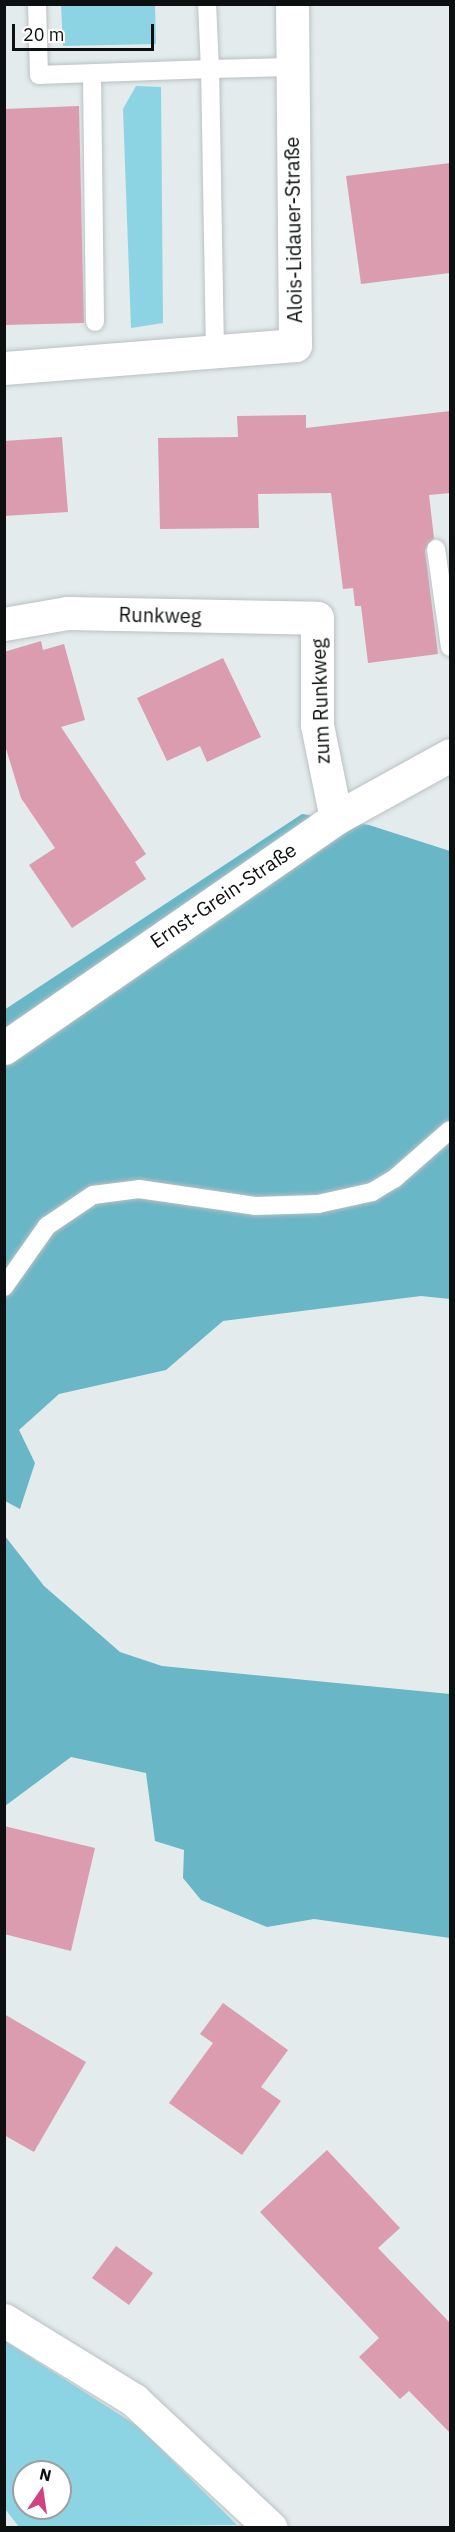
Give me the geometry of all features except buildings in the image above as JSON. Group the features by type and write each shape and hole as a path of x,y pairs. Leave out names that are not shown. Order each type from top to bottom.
{"street":[{"name":"Alois-Lidauer-Straße","path":"4,368 295,345 292,4"},
{"name":"Runkweg","path":"4,624 67,614 317,618"},
{"name":"zum Runkweg","path":"317,618 317,725 336,818"},
{"name":"Ernst-Grein-Straße","path":"4,1048 336,818 450,756"},
{"path":"4,2320 135,2400 272,2528"}],"lane":[{"path":"37,4 39,75 291,67"},
{"path":"207,4 214,352"},
{"path":"92,75 95,322"},
{"path":"436,549 450,647"},
{"path":"4,1287 47,1226 93,1196 139,1189 255,1206 318,1204 372,1192 418,1163 450,1130"}],"shaded area":[{"path":"61,5 155,5 156,44 63,46"},
{"path":"136,86 161,87 163,323 131,328 123,109"},
{"path":"302,814 369,825 450,851 450,1299 421,1296 223,1321 166,1370 59,1394 19,1430 35,1463 20,1509 5,1501 4,1010"},
{"path":"5,1536 44,1586 120,1652 162,1666 450,1694 450,1938 314,1919 267,1927 201,1900 183,1878 184,1850 155,1841 146,1773 71,1757 5,1806"},
{"path":"5,2341 139,2427 237,2525 19,2527 14,2520 72,2520 72,2460 12,2460 12,2518 5,2509"}]}
